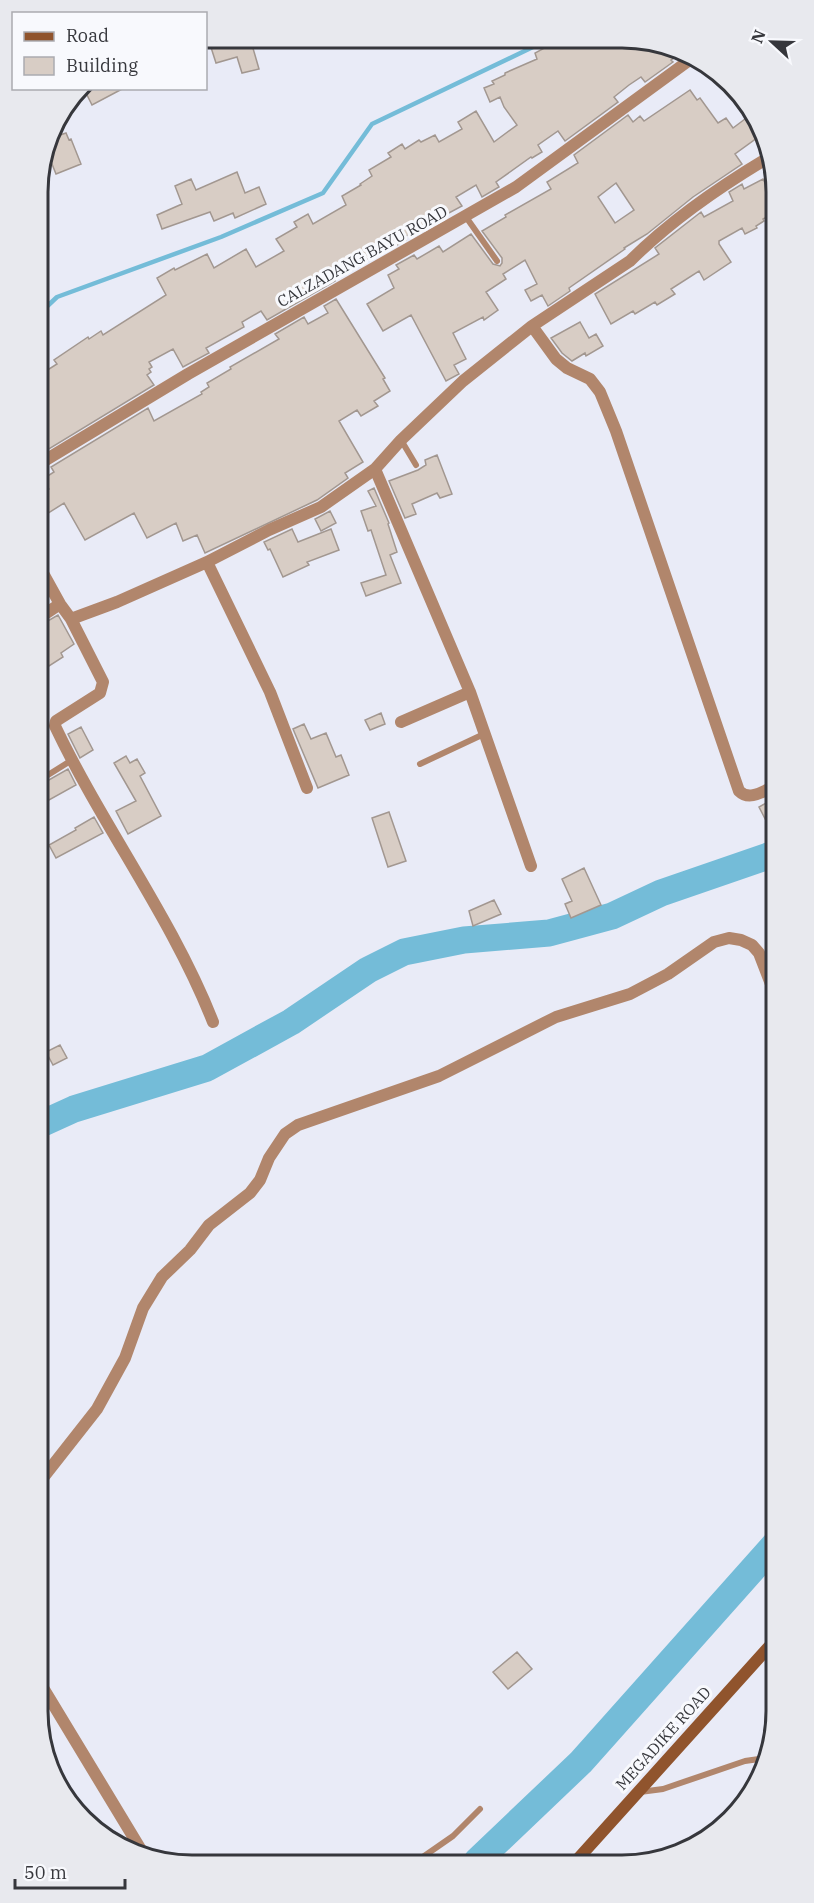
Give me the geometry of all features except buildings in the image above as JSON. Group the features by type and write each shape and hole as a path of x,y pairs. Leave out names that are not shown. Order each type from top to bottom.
{"main road":[{"name":"MEGADIKE ROAD","path":"581,1855 766,1650"}],"street":[{"name":"CALZADANG BAYU ROAD","path":"48,459 188,374 516,187 686,63"},
{"path":"71,619 117,602 207,562 269,530 321,507 375,469 401,440 463,381 532,326 630,261 695,206 763,162"},
{"path":"532,326 556,359 567,368 590,379 600,392 616,431 739,791 743,795 750,796 766,790"},
{"path":"375,469 470,692 531,866"},
{"path":"207,562 270,692 307,788"},
{"path":"48,582 71,619 103,682 99,693 56,721 56,726 72,759 167,927 201,992 213,1022"},
{"path":"48,612 60,604"},
{"path":"401,722 470,692"},
{"path":"48,1471 97,1409 125,1358 143,1308 162,1277 190,1250 209,1225 250,1193 260,1180 269,1158 285,1134 298,1125 439,1076 555,1017 630,994 668,974 714,942 729,938 752,945 759,953 766,971"},
{"path":"48,1696 138,1844"}],"lane":[{"path":"466,217 497,261"},
{"path":"401,440 416,465"},
{"path":"420,764 484,734"},
{"path":"48,775 72,759"},
{"path":"636,1793 663,1789 757,1759"},
{"path":"427,1855 453,1836 480,1809"}],"waterway":[{"path":"48,306 57,297 221,237 323,193 372,124 531,48"},
{"path":"48,1121 74,1109 207,1068 291,1022 368,970 404,952 464,940 549,933 612,916 661,893 766,857"},
{"path":"483,1855 581,1762 766,1554"}]}
